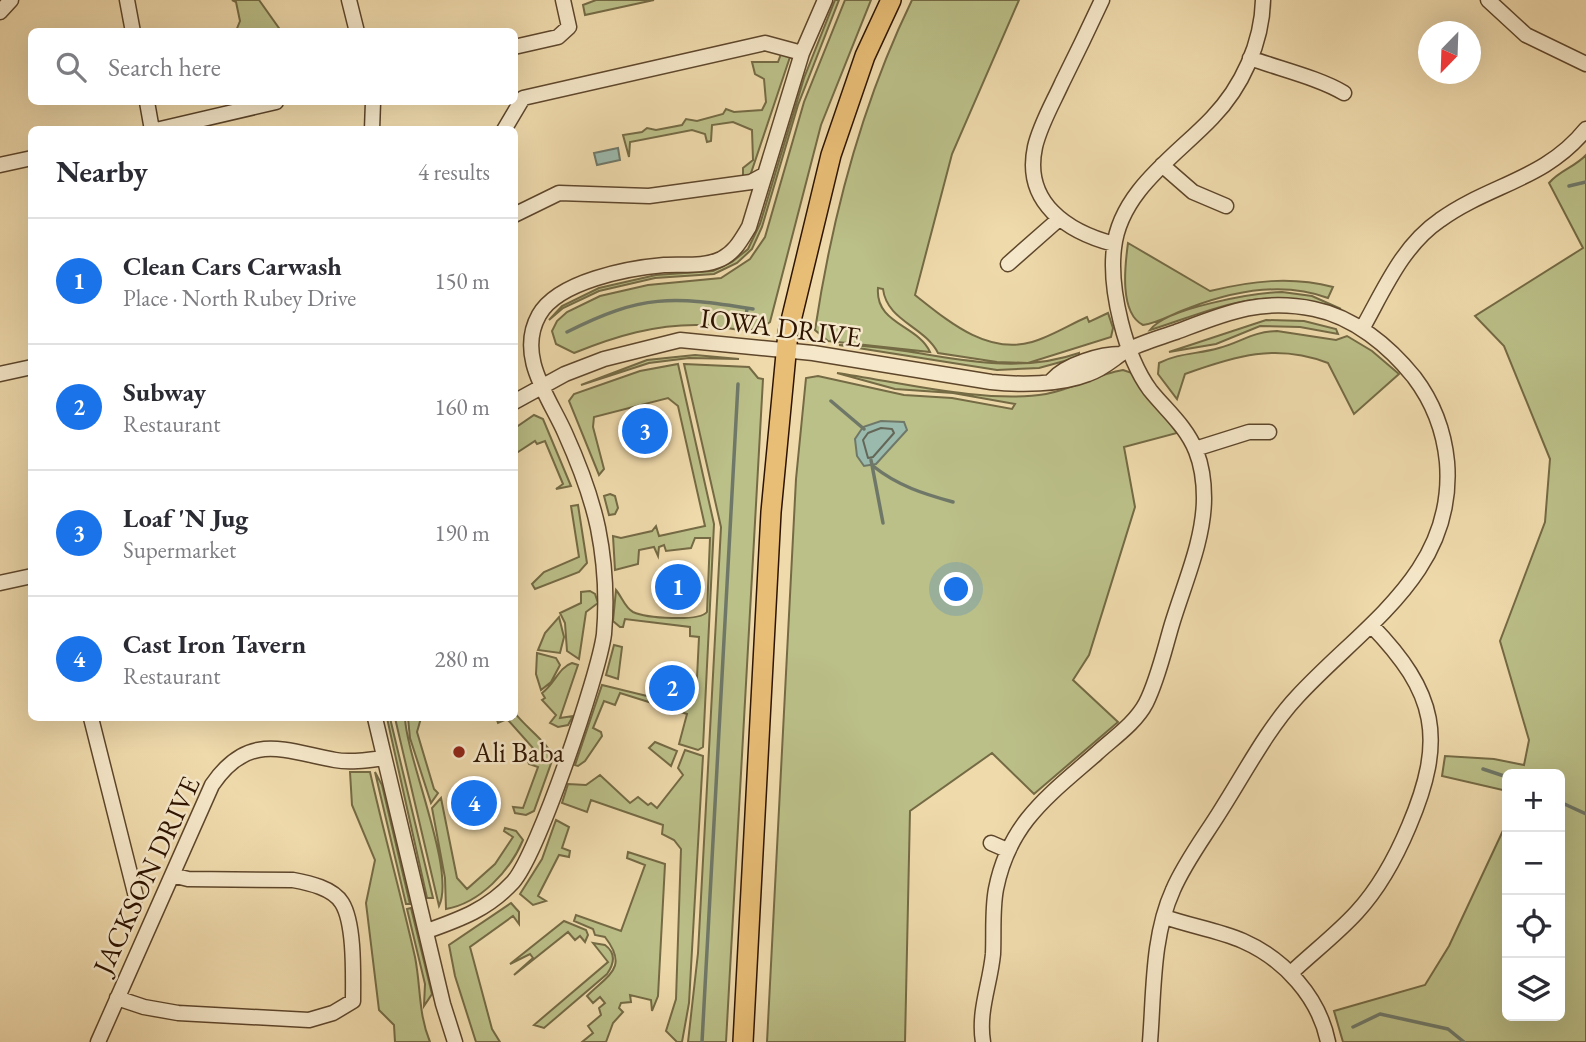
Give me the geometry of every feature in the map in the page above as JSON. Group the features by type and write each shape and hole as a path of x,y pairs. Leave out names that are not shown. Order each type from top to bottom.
{"highway":[{"path":"743,1042 771,512 786,351 812,223 831,155 864,56 891,0"}],"street":[{"path":"0,12 10,0"},
{"path":"127,0 132,28"},
{"path":"349,0 356,28"},
{"path":"518,46 558,37 569,27 563,0"},
{"path":"427,931 490,904 524,867 540,831 594,676 604,635 605,580 589,491 564,429 540,387 530,338 540,313 559,295 593,279 625,271 701,264 721,259 737,246 749,227 802,53 825,0"},
{"path":"1102,0 1036,144 1036,181 1047,205 1059,219 1084,236 1114,244"},
{"path":"983,1042 980,1018 992,961 996,888 1007,850 1016,831 1044,800 1127,726 1144,707 1168,638 1202,519 1202,470 1195,449 1177,419 1149,388 1126,351 1113,287 1114,244 1132,203 1162,165 1227,100 1250,58 1258,35 1264,0"},
{"path":"1488,0 1526,35 1586,64"},
{"path":"506,126 523,98 765,43 802,53"},
{"path":"1250,58 1289,74 1327,83 1345,93"},
{"path":"148,105 153,126"},
{"path":"171,126 263,105"},
{"path":"372,126 373,105"},
{"path":"1362,329 1405,253 1440,220 1487,194 1542,170 1573,145 1586,129"},
{"path":"0,165 28,159"},
{"path":"1162,165 1193,192 1226,206"},
{"path":"518,213 559,192 649,196 751,182 764,174"},
{"path":"1007,264 1059,219"},
{"name":"IOWA DRIVE","path":"518,400 604,359 680,340 786,351 1016,385 1052,380 1059,372 1126,351 1240,307 1277,305 1316,309 1362,329 1396,355 1425,391 1444,440 1448,478 1445,511 1421,570 1371,625 1295,699 1173,890 1158,947 1150,1042"},
{"path":"0,374 28,368"},
{"path":"1195,449 1249,432 1269,432"},
{"path":"0,583 28,577"},
{"path":"1291,973 1356,913 1373,892 1401,845 1427,779 1432,737 1423,699 1412,672 1371,625"},
{"path":"92,721 136,897"},
{"path":"376,721 455,1042"},
{"name":"JACKSON DRIVE","path":"98,1042 212,785 223,769 236,759 264,748 295,750 337,761 384,758"},
{"path":"991,843 1007,850"},
{"path":"117,998 144,1007 178,1013 309,1020 333,1013 353,1001 353,950 342,903 330,892 310,883 293,880 188,879 172,875"},
{"path":"1164,917 1241,940 1266,952 1291,973 1318,1012 1328,1042"}],"green space":[{"path":"232,0 259,0 279,28 237,28 240,21 236,2"},
{"path":"596,0 654,0 585,15 583,5"},
{"path":"835,0 839,0 798,105 762,227 752,249 737,263 714,274 655,278 599,291 563,308 549,320 562,306 599,288 656,275 713,271 732,262 748,249 760,224 804,78"},
{"path":"845,0 871,0 821,125 770,322 763,327 746,330 701,325 652,329 621,336 574,353 556,344 552,331 557,321 567,312 600,296 648,285 721,278 750,259 765,237 804,102"},
{"path":"912,0 1019,0 952,154 915,295 955,325 984,340 999,344 1032,342 1087,317 1089,322 1108,313 1113,328 1111,337 1028,363 997,362 938,353 924,336 891,309 883,289 878,288 883,309 924,343 930,352 828,341 815,330 830,245 851,161 878,79"},
{"path":"781,54 790,57 750,176 743,176 743,168 753,160 752,130 733,122 712,125 711,141 707,142 705,134 692,130 630,142 629,157 623,135 642,132 647,128 656,130 682,125 686,119 697,121 723,114 726,109 734,112 762,110 766,102 764,79 755,74 752,62 778,62"},
{"path":"1586,155 1586,1042 1343,1042 1334,1011 1425,985 1449,946 1502,833 1502,1021 1565,1021 1565,769 1502,769 1502,790 1442,776 1445,756 1494,759 1524,765 1529,740 1500,641 1545,522 1550,459 1504,346 1475,316 1583,248 1549,183"},
{"path":"1128,243 1210,291 1271,281 1333,287 1328,298 1276,289 1240,293 1206,302 1143,325 1135,319 1127,300 1125,275"},
{"path":"1282,292 1312,296 1341,309 1287,298 1264,299 1219,307 1150,330 1173,315 1211,303"},
{"path":"1266,320 1304,321 1336,329 1338,334 1300,327 1260,326 1216,344 1169,352"},
{"path":"1277,331 1336,340 1347,336 1372,351 1399,374 1354,414 1328,363 1309,357 1273,353 1221,362 1185,374 1177,399 1158,374 1159,363 1166,360 1219,348 1260,333"},
{"path":"839,345 870,346 989,363 1049,361 1079,353 1079,357 1039,368 997,370"},
{"path":"695,355 739,359 689,358 649,363 581,385 647,360"},
{"path":"678,364 714,524 703,747 698,750 679,744 687,714 620,693 615,705 604,701 593,728 601,732 602,736 585,761 578,766 575,765 602,685 655,698 696,698 699,637 690,636 690,627 625,619 623,627 620,627 613,621 616,590 628,608 640,614 683,618 707,612 710,538 695,538 691,548 666,551 664,545 659,547 658,556 654,547 639,550 638,564 615,570 613,536 621,538 652,531 656,526 659,536 705,526 678,406 668,398 594,417 593,427 604,469 599,475 569,401 574,394 640,371"},
{"path":"684,364 749,367 758,378 763,379 726,1042 688,1042 698,953 721,527"},
{"path":"1123,370 1132,373 1177,433 1124,447 1135,507 1089,655 1073,680 1118,722 1034,794 992,753 910,811 905,1042 767,1042 796,479 806,378 818,376 904,395 952,398 1012,409 1015,404 953,393 895,389 837,373 970,394 1022,396 1056,392"},
{"path":"534,415 543,419 571,486 556,489 563,484 545,441 537,444 535,441 518,452 518,426"},
{"path":"604,496 615,496 618,508 615,514 609,515"},
{"path":"578,505 587,563 579,572 535,589 532,584 544,572 579,557 571,506"},
{"path":"590,591 595,594 598,603 586,612 579,659 567,651 565,623 560,613 581,603 581,592"},
{"path":"559,617 564,637 560,653 538,650 545,633"},
{"path":"614,645 622,647 618,679 606,675"},
{"path":"537,653 556,658 560,665 551,682 541,690 536,674"},
{"path":"567,665 578,665 560,718 573,716 568,725 558,727 550,723 556,715 542,700 545,698 542,693"},
{"path":"518,716 547,747 553,758 534,811 526,815 515,813 513,807 523,808 538,767 529,764 526,757 533,748 509,721 518,721"},
{"path":"388,721 391,721 433,898 427,898"},
{"path":"396,721 405,721 436,842 443,890 439,906"},
{"path":"408,721 420,721 417,732 434,789 438,793 431,803 410,738"},
{"path":"655,742 677,751 671,766 649,748"},
{"path":"685,750 703,756 689,1003 682,1042 677,1042 666,1031 676,999 681,849 674,840 662,834 663,825 591,800 587,812 562,803 568,784 586,785 600,775 630,803 638,797 657,808 683,775 678,768"},
{"path":"350,772 370,772 415,957 422,1010 430,1042 395,1042 394,1025 379,1010 366,903 375,860 352,805"},
{"path":"375,772 382,785 410,904 406,904"},
{"path":"441,798 457,878 467,889 495,864 513,837 504,831 505,828 516,831 523,840 502,874 482,893 459,906 446,909 445,878 432,808"},
{"path":"556,820 569,827 562,848 570,851 569,857 559,855 538,896 546,901 533,905 520,894 542,859"},
{"path":"628,852 665,864 658,996 652,1011 651,1000 630,995 631,1002 621,1003 619,1008 623,1012 613,1023 606,1042 582,1042 593,1033 588,1026 601,1015 599,1008 605,1003 600,997 593,1003 587,996 613,970 615,956 605,937 595,935 593,929 574,921 576,915 621,931 645,865 627,858"},
{"path":"511,903 519,912 519,924 513,916 470,947 492,1029 500,1042 476,1042 455,976 449,945"},
{"path":"411,908 432,994 424,1006 425,984 407,909"},
{"path":"564,921 586,930 588,935 585,942 580,936 575,940 568,932 514,975 533,958 530,954 510,964"},
{"path":"593,943 605,945 611,951 612,963 607,974 544,1028 534,1025 608,962"}],"water":[{"path":"618,148 620,160 597,165 594,153"},
{"path":"881,421 904,422 907,430 876,464 864,466 857,456 855,439 863,427"}],"waterway":[{"path":"1569,186 1586,182"},
{"path":"567,332 616,311 658,301 700,302 753,309"},
{"path":"745,320 747,309"},
{"path":"702,1042 738,384"},
{"path":"831,401 864,429"},
{"path":"871,460 883,523"},
{"path":"873,466 902,484 953,502"},
{"path":"1483,769 1502,775"},
{"path":"1565,804 1586,814"},
{"path":"1353,1027 1380,1014 1448,1029 1464,1042"}],"place":[{"name":"Loaf 'N Jug","path":"645,431"},
{"name":"Clean Cars Carwash","path":"678,587"},
{"name":"Subway","path":"672,688"},
{"name":"Ali Baba","path":"459,752"},
{"name":"Cast Iron Tavern","path":"474,803"}]}
